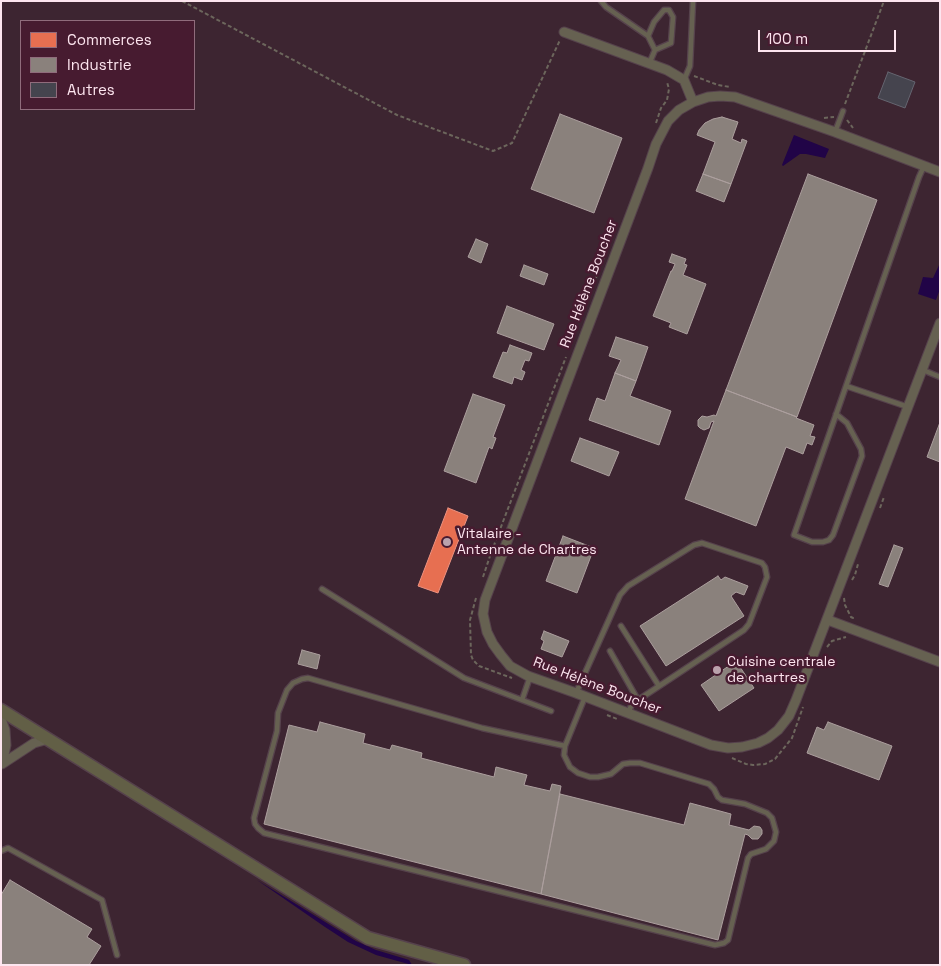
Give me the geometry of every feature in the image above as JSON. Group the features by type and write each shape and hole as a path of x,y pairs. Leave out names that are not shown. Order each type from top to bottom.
{"main road":[{"path":"1,710 368,938 464,965"}],"street":[{"path":"564,32 667,70 684,80 693,102"},
{"name":"Rue Hélène Boucher","path":"940,172 836,132 735,97 720,96 693,102 679,110 668,121 656,144 485,600 483,614 487,632 493,644 510,666 529,680 576,693 625,717 711,745 728,748 742,747 768,738 778,730 789,716 796,700 940,323"},
{"path":"828,620 940,662"},
{"path":"1,719 5,730 6,745 1,764"},
{"path":"1,764 34,743 48,739"}],"lane":[{"path":"601,1 606,7 648,36 655,50"},
{"path":"684,80 690,66 692,1"},
{"path":"648,36 654,22 664,10 669,10 673,17 671,43 655,50 649,64"},
{"path":"836,132 843,111"},
{"path":"836,414 847,423 862,449 862,456 833,536 823,542 812,542 794,535 836,414 924,166"},
{"path":"922,370 940,377"},
{"path":"846,386 908,407"},
{"path":"576,693 620,595 628,586 694,545 702,543 762,563 767,577 749,624 744,630 632,704 625,717"},
{"path":"322,589 464,678 551,711"},
{"path":"621,626 659,686"},
{"path":"610,651 638,700"},
{"path":"565,746 482,728 308,678 293,683 286,690 278,713 277,731 254,818 255,824 264,833 715,946 724,943 728,940 748,858 751,854 766,849 774,841 776,832 772,818 767,813 746,804 722,800 710,784 640,763 623,764 611,774 590,777 578,773 570,767 564,755 565,746 585,697"},
{"path":"522,700 529,680"},
{"path":"1,851 8,848 102,900 117,955"}],"path":[{"path":"182,1 397,115 493,151 512,143 564,32"},
{"path":"843,111 884,1"},
{"path":"654,127 661,108 667,100 669,83 665,79"},
{"path":"588,300 608,247"},
{"path":"483,578 568,351"},
{"path":"477,594 470,620 471,655 473,660 479,666 529,680"},
{"path":"824,650 836,639 851,637"},
{"path":"726,756 746,764 765,764 775,759 792,738 803,708"},
{"path":"603,712 609,716 625,717"}],"shaded area":[{"path":"794,135 829,149 825,158 800,154 783,166"},
{"path":"940,263 940,289 936,300 918,294 923,277 933,278"},
{"path":"257,880 356,941 376,950 409,960 412,965 376,955 348,942"}],"building: Commerces":[{"path":"448,508 468,516 438,593 418,586"}],"building: Industrie":[{"path":"560,114 622,138 594,213 531,189"},
{"path":"722,117 738,122 732,139 741,143 742,139 747,141 731,184 703,174 715,142 697,135 705,123"},
{"path":"703,174 731,184 724,202 696,191"},
{"path":"808,174 877,200 797,417 726,390"},
{"path":"476,239 488,244 481,263 468,257"},
{"path":"672,254 686,259 684,264 687,265 683,275 706,284 687,334 669,327 671,323 653,316 675,264 669,262"},
{"path":"524,265 548,274 544,285 520,276"},
{"path":"507,306 554,324 544,350 497,333"},
{"path":"616,337 648,347 636,381 615,373 621,360 609,356"},
{"path":"510,345 532,353 529,361 525,360 521,370 525,372 522,380 514,377 512,384 493,377 503,352 507,353"},
{"path":"615,373 636,381 630,396 671,411 659,445 589,420 597,398 605,401"},
{"path":"726,390 814,425 810,436 815,437 812,445 807,443 803,454 786,447 756,526 685,499 714,421 711,422 709,428 704,430 698,426 698,420 702,416 716,416"},
{"path":"473,394 505,405 493,437 496,438 492,449 489,447 476,483 444,471"},
{"path":"940,426 940,462 927,457"},
{"path":"580,438 619,452 609,476 571,461"},
{"path":"563,536 594,548 577,593 546,581"},
{"path":"894,545 903,548 888,587 879,584"},
{"path":"718,576 721,580 725,577 748,586 744,595 736,592 731,596 744,616 666,666 640,626"},
{"path":"544,631 569,641 562,657 541,649 544,641 541,639"},
{"path":"302,650 320,655 317,669 298,664"},
{"path":"736,661 754,688 719,711 701,685"},
{"path":"320,722 365,734 363,743 390,750 392,745 422,753 421,758 494,777 496,767 527,775 524,785 550,791 552,784 561,786 541,894 264,824 289,725 317,732"},
{"path":"828,722 892,746 879,780 807,753 817,727 824,730"},
{"path":"560,794 684,825 690,803 731,814 729,825 749,830 754,826 760,827 762,834 758,839 752,839 745,834 718,940 541,894"},
{"path":"10,880 92,929 87,937 101,946 89,965 1,965 1,895"}],"building: Autres":[{"path":"888,72 915,82 905,108 878,98"}],"place":[{"name":"Vitalaire - Antenne de Chartres","path":"447,542"},
{"name":"Cuisine centrale de chartres","path":"717,670"}]}
